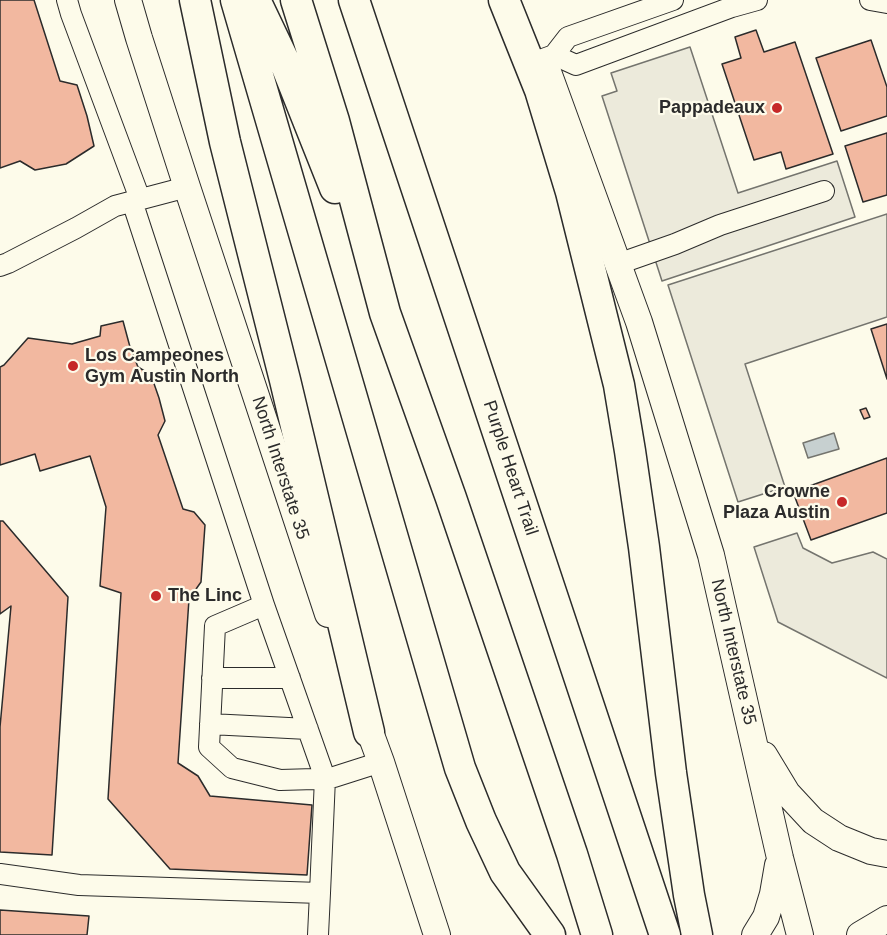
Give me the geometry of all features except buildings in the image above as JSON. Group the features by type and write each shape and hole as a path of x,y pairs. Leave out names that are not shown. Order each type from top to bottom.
{"highway":[{"path":"195,0 225,142 285,380 369,732"},
{"path":"236,0 460,768 505,872 550,935"},
{"path":"255,0 286,65 385,313 459,520 572,854 597,935"},
{"path":"297,0 334,121 385,313"},
{"name":"Purple Heart Trail","path":"354,0 663,926"},
{"path":"504,0 540,90 571,192 619,385 644,547 671,773 697,935"}],"main road":[{"name":"North Interstate 35","path":"128,0 187,187 346,669 381,762 437,935"},
{"name":"North Interstate 35","path":"518,0 548,57 639,322 711,555 780,858 800,935"},
{"path":"752,731 787,793 813,821 839,838 887,854"},
{"path":"755,935 766,917 780,858"}],"street":[{"path":"67,0 136,200 264,605 325,778 318,935"},
{"path":"673,0 568,37 548,57 576,65 732,7 757,0"},
{"path":"870,0 887,3"},
{"path":"0,266 115,206 187,187"},
{"path":"618,264 720,225 824,191"},
{"path":"264,605 215,626 209,747 232,768 280,780 334,777 381,762"},
{"path":"212,678 290,678"},
{"path":"210,724 308,729"},
{"path":"0,874 79,885 320,893"}],"shaded area":[{"path":"690,47 738,193 837,161 855,217 662,281 602,96 617,91 611,73"},
{"path":"887,214 887,317 745,364 785,487 738,502 668,285"},
{"path":"834,433 839,449 808,458 803,443"},
{"path":"797,533 803,548 832,563 873,552 887,559 887,678 778,622 754,547"}],"place":[{"name":"Pappadeaux","path":"777,108"},
{"name":"Los Campeones Gym Austin North","path":"73,366"},
{"name":"Crowne Plaza Austin","path":"842,502"},
{"name":"The Linc","path":"156,596"}]}
